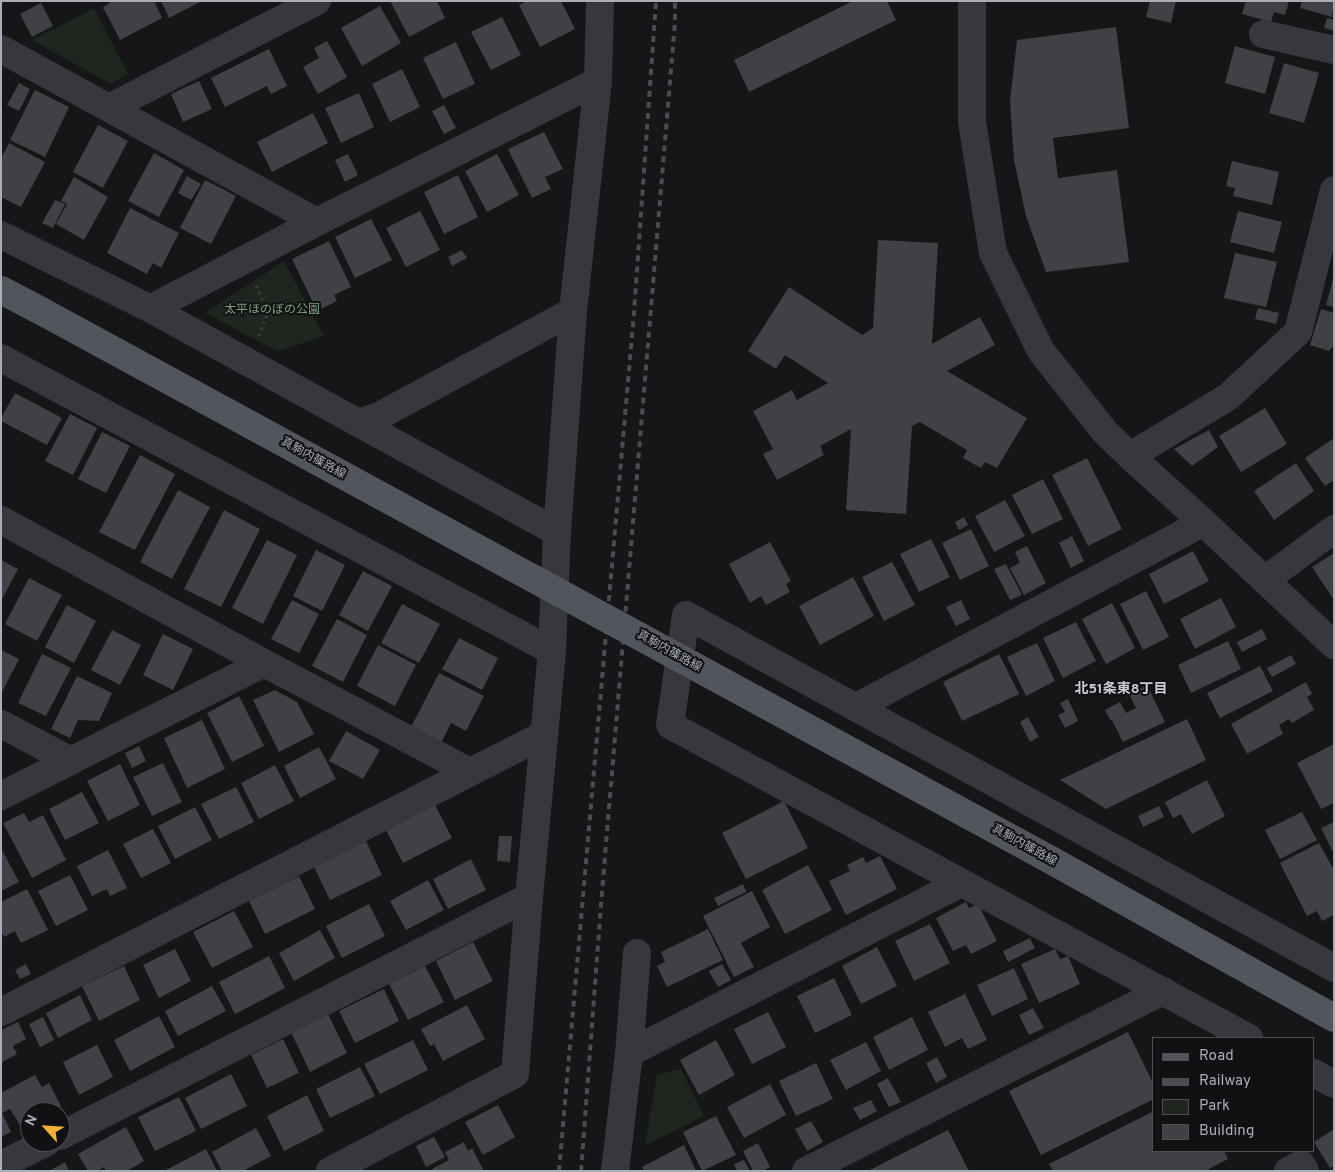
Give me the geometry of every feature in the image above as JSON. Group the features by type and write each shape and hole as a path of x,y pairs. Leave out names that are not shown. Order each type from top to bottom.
{"main road":[{"name":"真駒内篠路線","path":"1,290 1049,859 1334,1018"}],"street":[{"path":"109,108 317,1"},
{"path":"330,1171 515,1074 528,897 552,651 557,532 573,311 598,81 600,1"},
{"path":"972,1 972,122 993,253 1041,351 1105,432 1334,645"},
{"path":"1263,34 1334,50"},
{"path":"1,49 317,222"},
{"path":"151,309 317,222 598,81"},
{"path":"1130,456 1228,397 1298,332 1334,190"},
{"path":"1,234 151,309 557,532"},
{"path":"358,423 379,416 573,311"},
{"path":"1,358 552,651"},
{"path":"1,520 470,772"},
{"path":"856,707 1203,522"},
{"path":"1265,580 1334,529"},
{"path":"1247,1037 670,725 686,616 1334,968"},
{"path":"1,796 264,663"},
{"path":"1,724 71,761"},
{"path":"1,1012 543,736"},
{"path":"628,1053 962,883"},
{"path":"70,1131 528,897"},
{"path":"615,1171 637,953"},
{"path":"806,1171 1163,991"},
{"path":"1315,1074 1334,1084"},
{"path":"1,1166 28,1152"},
{"path":"1288,1171 1301,1164 1305,1171"}],"path":[{"path":"253,278 268,312 258,339"}],"green space":[{"path":"94,8 128,74 111,84 32,40"},
{"name":"太平ほのぼの公園","path":"284,261 324,336 278,351 205,313"},
{"path":"681,1069 704,1116 645,1145 657,1075"}],"building":[{"path":"113,1 154,1 162,18 120,40 103,7"},
{"path":"161,1 202,1 169,18"},
{"path":"390,1 437,1 445,18 409,37"},
{"path":"526,1 561,1 575,29 540,47 519,5"},
{"path":"853,1 887,1 896,20 749,92 734,60"},
{"path":"1150,1 1176,1 1171,23 1146,17"},
{"path":"1246,1 1289,1 1285,15 1274,12 1271,22 1242,14"},
{"path":"1302,1 1334,1 1332,17 1300,8"},
{"path":"41,3 53,26 32,37 20,14"},
{"path":"380,6 401,43 362,66 341,28"},
{"path":"502,17 521,55 491,70 471,32"},
{"path":"1327,18 1334,20 1334,31 1324,28"},
{"path":"1116,27 1129,128 1053,138 1058,178 1117,170 1129,262 1046,272 1026,216 1014,160 1010,101 1017,40"},
{"path":"327,41 347,77 318,94 303,67 319,58 314,48"},
{"path":"456,42 475,84 443,99 423,58"},
{"path":"1235,46 1275,57 1265,94 1225,83"},
{"path":"269,49 287,86 271,94 267,86 225,107 211,78"},
{"path":"1284,63 1319,73 1304,123 1269,113"},
{"path":"402,69 420,107 390,122 372,84"},
{"path":"199,81 212,109 183,122 171,94"},
{"path":"19,83 30,89 19,111 7,105"},
{"path":"35,90 69,107 45,157 10,140"},
{"path":"359,93 374,127 341,143 325,108"},
{"path":"444,105 456,128 444,134 432,111"},
{"path":"313,113 328,143 272,172 257,142"},
{"path":"98,125 128,141 103,188 73,172"},
{"path":"544,132 563,169 545,177 551,189 532,198 508,149"},
{"path":"9,143 45,162 21,207 1,197 1,158"},
{"path":"154,153 184,170 159,217 128,201"},
{"path":"348,154 358,175 345,182 335,160"},
{"path":"497,154 519,195 487,212 465,171"},
{"path":"1232,161 1279,172 1272,205 1233,196 1235,188 1226,186"},
{"path":"458,175 478,217 444,234 424,192"},
{"path":"187,176 201,184 191,200 178,193"},
{"path":"74,177 108,197 84,240 56,224 67,204 61,201"},
{"path":"205,180 236,196 211,244 180,228"},
{"path":"55,200 65,204 53,228 42,223"},
{"path":"130,208 179,233 161,268 153,263 147,274 107,253"},
{"path":"420,211 440,250 406,267 386,228"},
{"path":"1238,211 1282,222 1274,253 1230,242"},
{"path":"371,219 392,260 355,278 335,237"},
{"path":"878,240 938,243 932,344 980,317 995,345 947,371 1027,418 997,468 985,462 981,468 963,458 967,450 920,422 912,426 906,514 846,510 851,429 820,446 824,455 777,480 763,454 773,449 753,411 792,390 797,400 828,383 785,355 776,369 748,351 789,287 862,335 873,328"},
{"path":"329,241 351,287 334,295 337,301 317,311 292,259"},
{"path":"462,250 467,258 452,266 448,257"},
{"path":"1235,253 1277,262 1266,307 1224,298"},
{"path":"1334,280 1334,307 1326,305"},
{"path":"1258,308 1279,313 1276,324 1255,319"},
{"path":"1321,309 1334,313 1334,345 1329,351 1310,345"},
{"path":"15,393 62,418 47,445 1,421"},
{"path":"1265,408 1287,444 1241,472 1219,436"},
{"path":"70,414 97,428 73,475 45,461"},
{"path":"1209,430 1218,447 1192,466 1174,449"},
{"path":"102,432 130,446 106,493 78,479"},
{"path":"1334,438 1334,480 1325,486 1305,458"},
{"path":"140,455 175,474 135,550 99,532"},
{"path":"1087,458 1122,529 1088,546 1052,475"},
{"path":"1296,463 1314,491 1274,520 1254,491"},
{"path":"1043,479 1063,519 1032,534 1012,495"},
{"path":"178,490 210,507 172,579 140,562"},
{"path":"1005,500 1025,536 994,552 975,516"},
{"path":"224,510 260,529 221,607 184,589"},
{"path":"964,517 968,525 959,530 955,522"},
{"path":"971,529 989,566 960,580 942,543"},
{"path":"1072,536 1084,561 1071,568 1059,543"},
{"path":"931,539 950,577 919,592 900,554"},
{"path":"267,540 297,555 263,624 232,608"},
{"path":"770,542 791,581 786,584 790,592 766,605 761,596 750,603 729,564"},
{"path":"1027,546 1046,583 1024,595 1010,568 1020,563 1015,552"},
{"path":"316,550 345,565 322,611 293,596"},
{"path":"1193,551 1209,581 1164,604 1149,574"},
{"path":"1334,553 1334,600 1312,567"},
{"path":"1,560 18,569 1,601"},
{"path":"892,562 915,605 884,621 862,577"},
{"path":"1006,564 1022,595 1010,600 994,569"},
{"path":"363,571 392,586 368,631 339,615"},
{"path":"853,577 874,616 820,645 799,606"},
{"path":"29,578 62,595 37,641 5,624"},
{"path":"1146,591 1169,637 1143,650 1120,604"},
{"path":"1221,598 1236,627 1195,649 1180,619"},
{"path":"292,600 319,614 299,653 271,639"},
{"path":"961,600 970,619 956,626 946,607"},
{"path":"1112,603 1135,648 1106,664 1082,619"},
{"path":"402,604 440,624 419,663 381,643"},
{"path":"67,605 96,621 74,663 45,647"},
{"path":"337,619 367,635 343,682 312,666"},
{"path":"1076,622 1096,661 1063,678 1043,638"},
{"path":"1262,629 1267,639 1242,652 1237,642"},
{"path":"112,630 141,645 120,685 91,670"},
{"path":"163,634 193,649 173,690 143,675"},
{"path":"459,638 498,658 482,690 442,669"},
{"path":"1228,641 1241,669 1191,693 1178,665"},
{"path":"1037,643 1055,681 1026,696 1007,657"},
{"path":"378,645 416,665 395,706 357,686"},
{"path":"1,650 19,659 1,694"},
{"path":"42,654 71,668 46,716 18,703"},
{"path":"999,654 1019,694 962,721 943,682"},
{"path":"1291,655 1296,664 1272,677 1267,668"},
{"path":"1260,666 1273,691 1220,718 1207,693"},
{"path":"439,673 484,696 466,731 451,723 440,745 410,729"},
{"path":"77,676 112,693 99,721 78,720 70,738 51,729"},
{"path":"1306,682 1312,694 1307,697 1314,710 1292,723 1289,719 1279,725 1283,734 1247,754 1231,724"},
{"path":"1147,685 1165,722 1123,742 1105,710 1120,702 1126,713 1136,708 1129,694"},
{"path":"275,690 297,702 314,734 279,752 253,700"},
{"path":"239,696 264,746 232,762 207,713"},
{"path":"1068,699 1078,721 1065,728 1058,715 1065,712 1060,703"},
{"path":"1028,717 1039,737 1030,742 1020,722"},
{"path":"1187,719 1206,760 1106,809 1060,780"},
{"path":"202,720 225,769 187,788 164,738"},
{"path":"346,731 380,750 363,779 329,761"},
{"path":"1334,744 1334,803 1321,809 1297,763"},
{"path":"139,746 146,761 132,768 125,753"},
{"path":"319,747 336,779 300,798 284,766"},
{"path":"163,763 182,802 152,816 133,777"},
{"path":"120,764 140,805 108,821 87,781"},
{"path":"275,765 294,801 259,819 241,783"},
{"path":"1207,780 1225,816 1192,834 1181,814 1173,818 1165,802"},
{"path":"236,787 254,822 219,839 201,804"},
{"path":"82,792 99,823 65,840 49,809"},
{"path":"784,801 808,848 746,879 722,833"},
{"path":"435,805 452,838 403,863 386,830"},
{"path":"1159,806 1164,817 1143,827 1138,816"},
{"path":"195,807 212,840 175,859 158,826"},
{"path":"1302,812 1317,840 1280,859 1265,830"},
{"path":"24,813 29,822 43,815 66,860 32,878 3,823"},
{"path":"1334,822 1334,854 1321,828"},
{"path":"153,829 171,863 141,878 123,844"},
{"path":"499,836 512,836 510,862 497,861"},
{"path":"366,841 382,875 330,900 314,867"},
{"path":"1319,843 1334,870 1334,915 1322,921 1317,911 1307,916 1280,863"},
{"path":"1,848 19,882 1,891"},
{"path":"108,850 127,888 110,896 107,889 92,896 77,866"},
{"path":"880,856 897,889 846,915 829,881 850,871 847,865 863,857 866,863"},
{"path":"471,859 486,890 448,909 433,879"},
{"path":"808,865 832,910 785,934 762,890"},
{"path":"70,875 88,910 56,926 38,891"},
{"path":"299,876 315,909 265,934 249,901"},
{"path":"428,880 444,910 406,930 390,901"},
{"path":"743,884 746,892 718,906 714,898"},
{"path":"27,889 48,930 21,943 15,931 4,937 1,931 1,902"},
{"path":"752,891 770,927 741,943 754,967 734,977 703,916"},
{"path":"966,902 969,908 978,904 997,941 971,954 966,945 953,951 936,918"},
{"path":"369,904 385,936 342,958 326,926"},
{"path":"234,911 253,947 212,968 193,932"},
{"path":"930,924 950,963 914,981 895,941"},
{"path":"708,929 723,960 667,987 657,966 665,962 661,952"},
{"path":"320,930 335,958 294,981 279,953"},
{"path":"1030,938 1035,948 1008,962 1003,951"},
{"path":"473,942 493,981 455,1000 436,961"},
{"path":"877,947 897,986 861,1004 842,966"},
{"path":"175,949 191,981 159,998 143,965"},
{"path":"1055,949 1060,959 1068,956 1080,984 1039,1003 1021,964"},
{"path":"269,956 285,988 235,1014 219,982"},
{"path":"26,964 31,974 20,979 15,970"},
{"path":"722,964 731,980 718,987 709,971"},
{"path":"124,966 140,1000 99,1021 82,986"},
{"path":"425,966 444,1002 408,1020 389,984"},
{"path":"1014,968 1028,999 992,1016 977,985"},
{"path":"834,978 852,1015 815,1033 797,996"},
{"path":"212,986 226,1011 178,1036 165,1011"},
{"path":"384,989 399,1021 355,1043 339,1011"},
{"path":"965,994 987,1040 968,1049 962,1038 945,1047 928,1012"},
{"path":"80,995 92,1020 58,1038 46,1013"},
{"path":"467,1005 485,1039 443,1061 434,1044 430,1046 421,1029"},
{"path":"1033,1008 1044,1028 1029,1035 1019,1015"},
{"path":"768,1012 786,1047 752,1064 734,1029"},
{"path":"328,1014 347,1053 310,1072 291,1032"},
{"path":"159,1016 175,1047 130,1071 114,1040"},
{"path":"43,1017 54,1040 40,1047 29,1024"},
{"path":"912,1017 928,1050 889,1070 873,1037"},
{"path":"18,1022 26,1039 13,1046 17,1054 1,1063 1,1030"},
{"path":"1128,1032 1152,1081 1152,1100 1041,1155 1009,1091"},
{"path":"283,1039 299,1073 267,1088 251,1055"},
{"path":"413,1040 428,1070 380,1094 364,1064"},
{"path":"716,1040 735,1075 699,1095 680,1060"},
{"path":"866,1042 881,1071 846,1090 830,1060"},
{"path":"97,1045 113,1077 79,1095 63,1062"},
{"path":"937,1057 947,1077 936,1083 926,1063"},
{"path":"816,1063 833,1099 796,1116 779,1081"},
{"path":"360,1067 375,1096 330,1118 316,1089"},
{"path":"231,1074 247,1106 201,1129 185,1098"},
{"path":"35,1075 42,1087 49,1083 59,1102 20,1102 20,1125 10,1109 2,1113 11,1132 1,1137 1,1093"},
{"path":"888,1078 901,1102 889,1107 877,1084"},
{"path":"770,1084 786,1115 744,1138 727,1107"},
{"path":"307,1095 324,1131 284,1151 267,1116"},
{"path":"179,1097 196,1131 155,1151 138,1117"},
{"path":"871,1100 877,1111 860,1120 853,1108"},
{"path":"498,1105 515,1137 483,1155 465,1122"},
{"path":"1152,1112 1152,1152 1224,1152 1228,1159 1205,1171 1053,1171 1049,1164"},
{"path":"716,1116 736,1155 702,1171 683,1132"},
{"path":"811,1121 823,1142 807,1151 795,1129"},
{"path":"126,1127 144,1161 127,1171 106,1171 104,1167 97,1171 88,1171 78,1154"},
{"path":"256,1128 271,1156 243,1171 222,1171 212,1152"},
{"path":"1334,1129 1334,1166 1330,1168 1315,1141"},
{"path":"948,1130 969,1171 868,1171"},
{"path":"434,1137 445,1157 426,1167 416,1146"},
{"path":"464,1142 468,1151 472,1148 484,1171 433,1171 432,1169 449,1160 445,1152"},
{"path":"758,1143 770,1167 763,1171 753,1171 743,1151"},
{"path":"684,1145 696,1171 644,1171 642,1167"},
{"path":"206,1149 217,1171 164,1171"},
{"path":"744,1160 750,1171 737,1171 734,1164"},
{"path":"65,1162 69,1171 49,1171"}],"railway":[{"path":"559,1171 634,313 656,1"},
{"path":"581,1171 602,892 675,22 675,1"}],"district":[{"name":"北51条東8丁目","path":"1121,690"}]}
